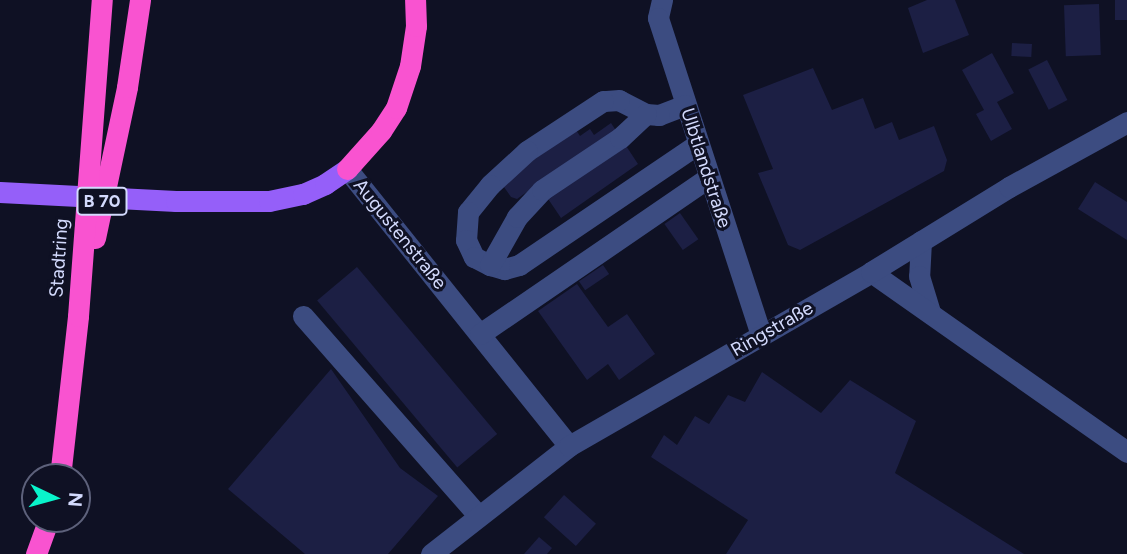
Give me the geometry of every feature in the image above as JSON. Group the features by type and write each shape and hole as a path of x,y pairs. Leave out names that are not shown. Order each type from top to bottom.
{"highway":[{"name":"Stadtring","path":"62,463 78,316 102,0"},
{"name":"B 70","path":"78,316 127,87 140,0"},
{"name":"B 70","path":"347,169 381,131 396,108 410,66 416,26 415,0"},
{"path":"36,554 44,533"},
{"path":"43,554 47,533"}],"main road":[{"name":"Augustenstraße","path":"0,192 176,201 269,201 303,194 325,184 347,169"}],"street":[{"name":"Ulbtlandstraße","path":"662,0 658,18 761,335"},
{"path":"652,115 619,100 603,101 527,151 490,185 468,212 466,240 474,257 504,269 519,265 698,144"},
{"path":"490,265 517,216 624,143 652,115 685,105"},
{"name":"Ringstraße","path":"431,554 569,446 871,272 1009,187 1127,122"},
{"name":"Augustenstraße","path":"347,169 569,446"},
{"path":"480,334 709,177"},
{"path":"921,241 919,276 930,313"},
{"path":"871,272 1127,452"},
{"path":"303,316 479,516"}],"building":[{"path":"927,0 955,0 969,35 923,53 908,8"},
{"path":"1115,0 1127,0 1127,20 1115,20"},
{"path":"1099,4 1101,55 1066,56 1064,5"},
{"path":"1012,43 1032,44 1031,57 1011,56"},
{"path":"992,53 1014,93 997,102 1012,129 991,141 976,114 984,110 962,70"},
{"path":"1047,60 1067,100 1049,110 1028,70"},
{"path":"813,68 832,110 863,98 875,129 892,122 899,140 934,126 947,160 944,171 800,250 788,245 758,173 773,169 743,95"},
{"path":"611,123 638,164 561,218 538,184 517,199 511,197 501,183 576,130 580,136 590,129 594,135"},
{"path":"1095,182 1127,202 1127,240 1078,209"},
{"path":"680,213 698,239 683,250 664,224"},
{"path":"603,265 609,274 585,290 579,281"},
{"path":"357,267 497,434 457,467 317,300"},
{"path":"577,284 608,327 627,314 655,354 619,380 608,364 587,380 538,311"},
{"path":"331,369 400,468 438,496 388,554 305,554 228,489"},
{"path":"762,372 821,413 850,380 916,421 895,473 1024,554 726,554 748,520 651,457 664,435 677,445 695,416 709,424 728,395 745,402"},
{"path":"564,495 596,524 576,546 544,517"},
{"path":"539,537 552,548 547,554 524,554"}]}
